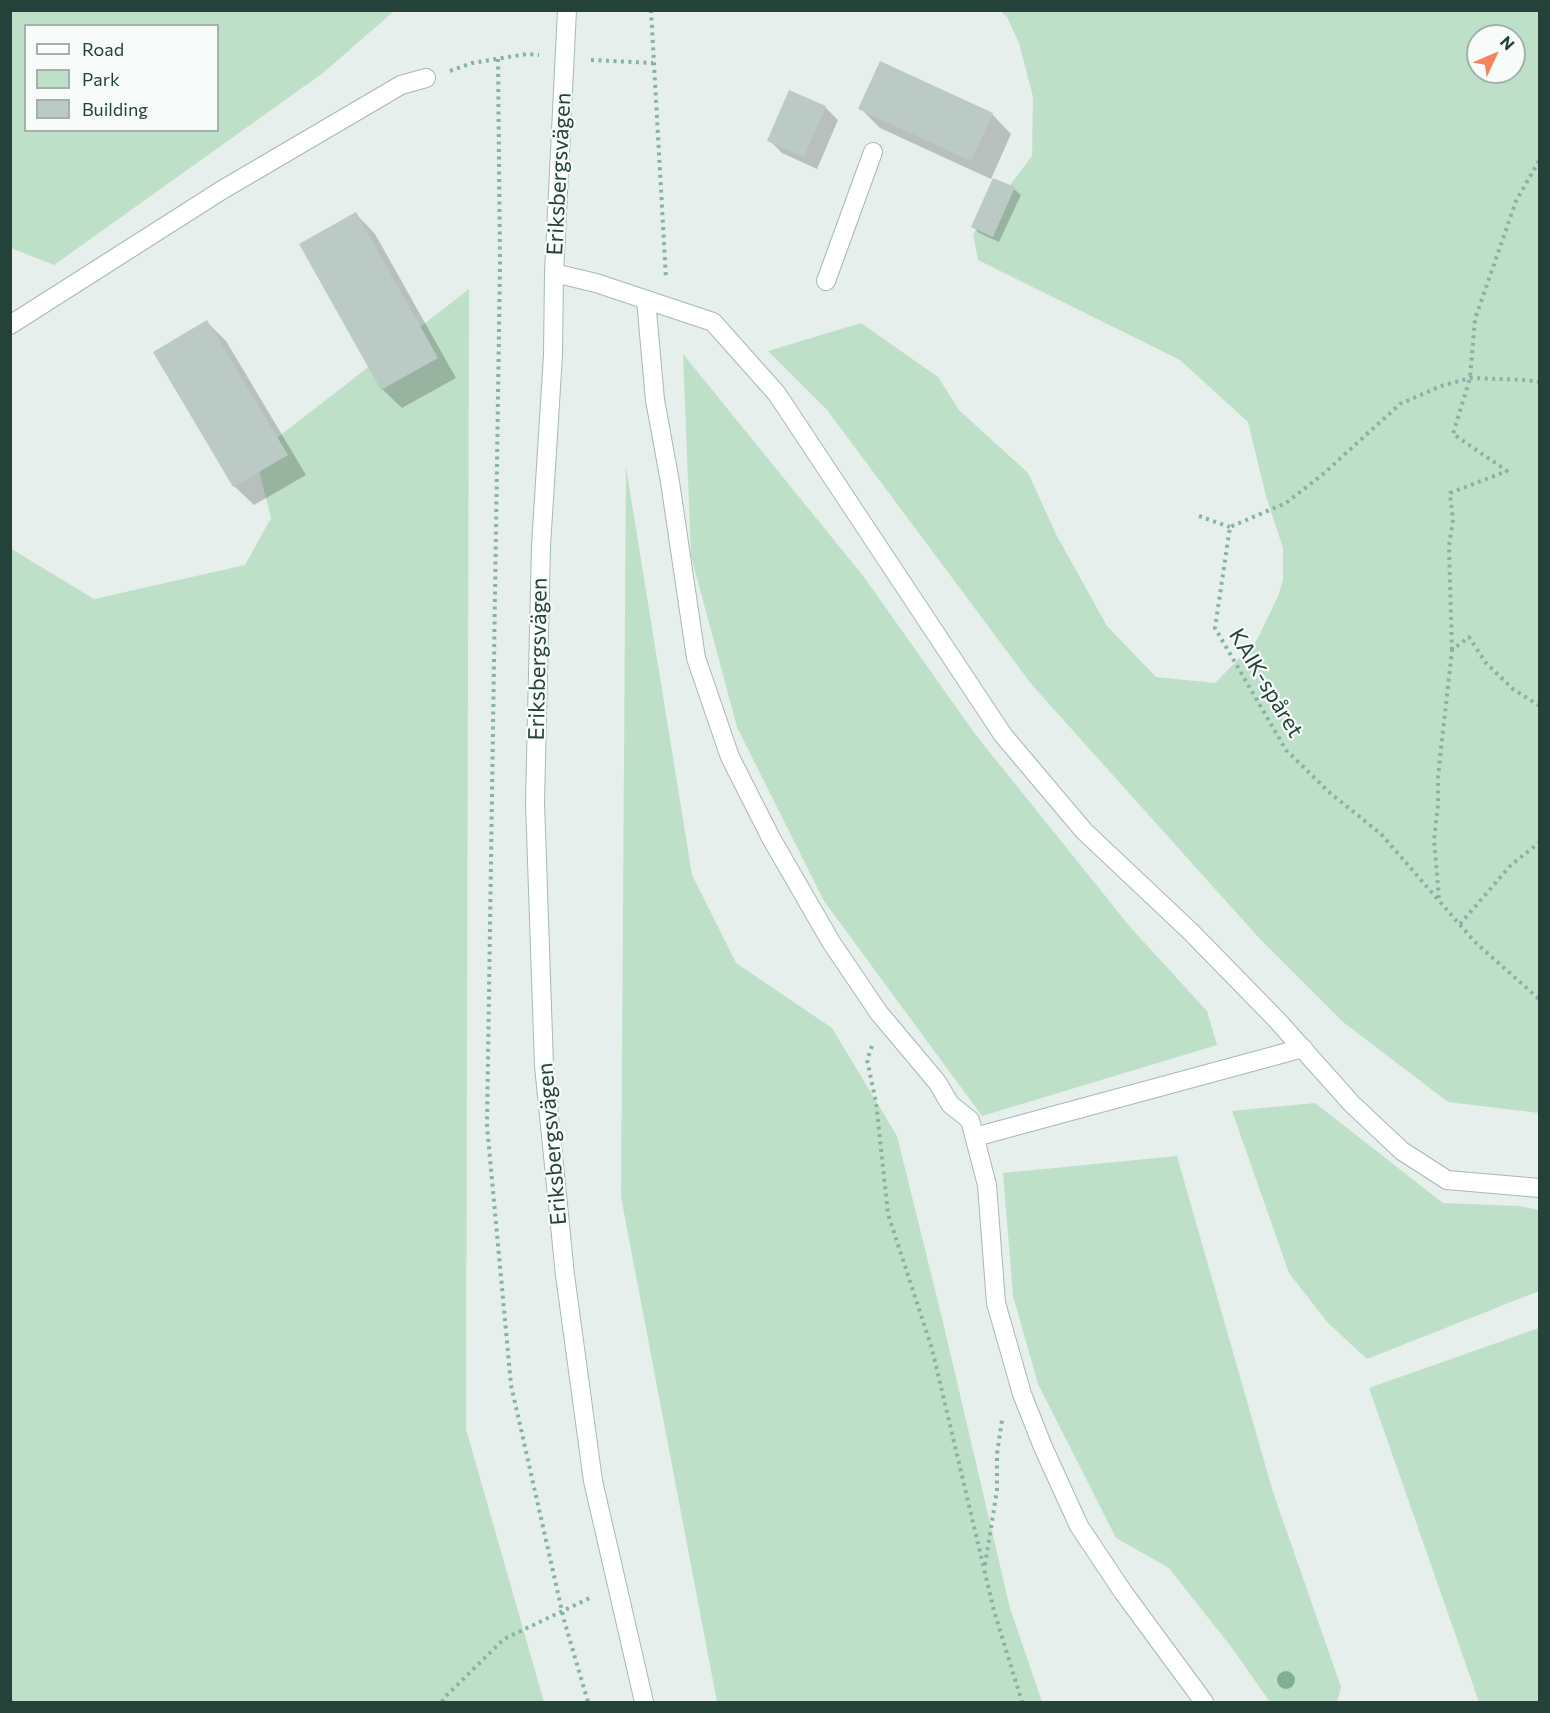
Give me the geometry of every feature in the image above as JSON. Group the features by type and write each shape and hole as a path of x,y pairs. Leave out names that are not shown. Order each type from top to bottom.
{"street":[{"name":"Eriksbergsvägen","path":"567,10 554,273 553,355 541,546 535,802 544,1066 569,1307 593,1481 644,1702"},
{"path":"10,325 222,190 400,86 426,78"},
{"path":"826,280 873,152"},
{"path":"554,273 596,284 713,322 777,394 1004,735 1084,831 1190,931 1303,1048 1352,1104 1402,1151 1448,1180 1539,1188"},
{"path":"646,300 656,400 696,658 730,757 771,838 831,942 889,1025 937,1082 950,1104 970,1120 987,1185 996,1303 1022,1394 1043,1447 1079,1526 1123,1592 1204,1702"},
{"path":"975,1137 1303,1048"}],"path":[{"path":"651,10 668,307"},
{"path":"426,78 472,63 527,54"},
{"path":"498,59 500,264 487,1126 511,1385 562,1612 588,1702"},
{"path":"1438,898 1434,840 1438,805 1438,776 1452,650 1449,546 1453,520 1450,493 1507,471 1453,434 1470,378 1475,319 1516,201 1539,159"},
{"path":"1198,516 1230,527 1286,503 1322,475 1400,404 1441,386 1470,378 1539,382"},
{"name":"KAIK-spåret","path":"1230,527 1215,628 1286,750 1330,793 1381,834 1474,941 1539,1000"},
{"path":"1452,650 1469,637 1486,663 1513,689 1539,706"},
{"path":"1460,924 1511,865 1539,842"},
{"path":"889,1025 873,1043 867,1060 876,1102 888,1214 932,1349 994,1611 1022,1702"},
{"path":"984,1568 997,1490 1002,1419 1022,1394"},
{"path":"442,1702 504,1639 617,1584"}],"green space":[{"path":"11,10 394,11 323,73 54,265 11,248"},
{"path":"1000,11 1539,11 1539,1113 1448,1102 1343,1022 1259,938 1032,685 827,410 768,351 861,323 938,377 959,410 1028,473 1057,536 1107,626 1156,677 1215,683 1257,640 1283,580 1283,548 1266,496 1248,422 1180,360 978,260 973,234 1032,156 1033,97 1019,43 1007,17"},
{"path":"469,289 466,1429 544,1702 11,1702 10,548 94,599 245,565 271,518 255,455"},
{"path":"683,354 864,577 975,734 1131,928 1207,1011 1217,1045 982,1116 824,901 737,727 691,556"},
{"path":"626,467 692,875 736,963 832,1028 897,1136 1010,1608 1042,1702 717,1702 621,1197"},
{"path":"1315,1103 1443,1203 1518,1206 1539,1210 1539,1291 1367,1359 1328,1323 1289,1273 1232,1111"},
{"path":"1177,1156 1273,1492 1341,1687 1337,1702 1270,1702 1232,1648 1169,1568 1116,1538 1038,1384 1013,1296 1003,1173"},
{"path":"1539,1328 1539,1702 1479,1702 1369,1388"}],"building":[{"path":"880,61 993,113 971,161 858,109"},
{"path":"789,90 826,106 804,157 767,141"},
{"path":"993,178 1015,187 993,237 971,227"},
{"path":"356,212 438,358 381,390 299,244"},
{"path":"207,320 288,455 233,487 153,352"}]}
